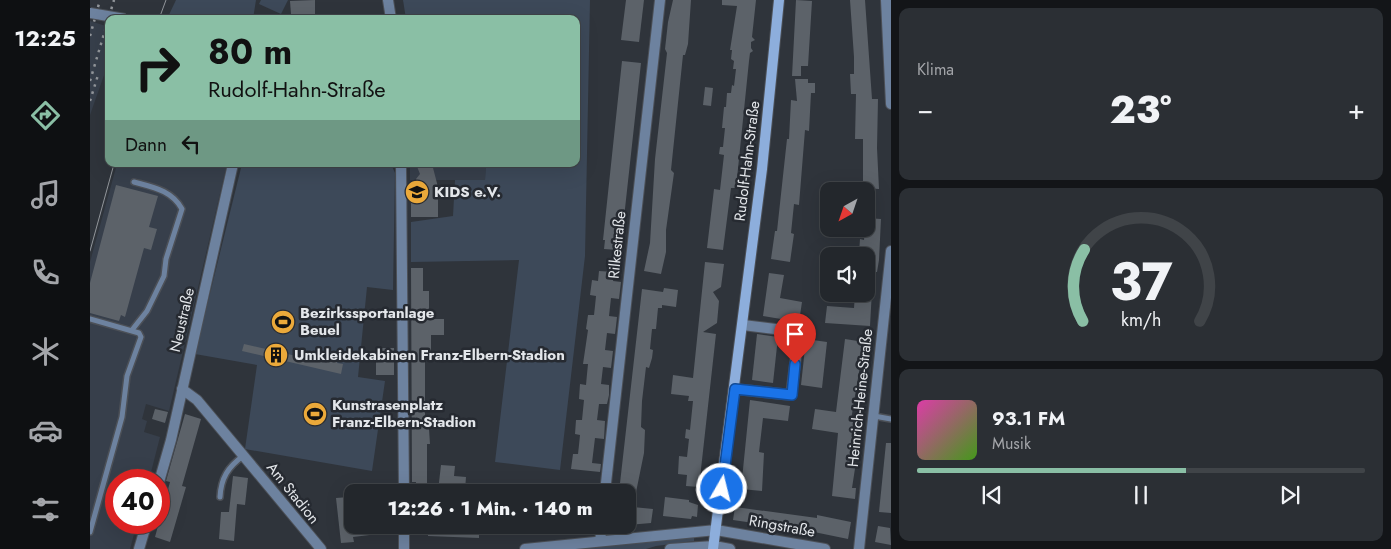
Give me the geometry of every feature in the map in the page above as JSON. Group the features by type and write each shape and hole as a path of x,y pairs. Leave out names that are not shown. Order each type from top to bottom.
{"street":[{"path":"388,0 390,15"},
{"name":"Rilkestraße","path":"606,484 660,0"},
{"name":"Rudolf-Hahn-Straße","path":"714,548 762,169 779,0"},
{"path":"886,0 891,104"},
{"path":"90,13 105,16"},
{"name":"Neustraße","path":"163,469 171,440 232,167"},
{"path":"400,167 404,484"},
{"name":"Heinrich-Heine-Straße","path":"859,549 891,251"},
{"path":"735,389 792,395 799,332 743,325"},
{"name":"Am Stadion","path":"182,389 197,400 321,549"},
{"name":"Ringstraße","path":"524,549 716,530 825,549"},
{"path":"139,549 143,534"},
{"path":"404,534 404,549"},
{"path":"600,541 601,534"},
{"path":"670,549 730,549"}],"lane":[{"path":"132,330 147,311 164,276 166,259 182,209 168,193 134,182"},
{"path":"90,319 132,330 139,333 141,337 123,389 122,417 90,532"},
{"path":"874,416 891,419"},
{"path":"220,496 220,481 234,463 243,456"}],"shaded area":[{"path":"176,0 256,0 254,15 169,15"},
{"path":"261,0 288,0 281,14 259,4"},
{"path":"403,0 590,0 585,256 560,470 495,462 519,260 411,262 411,222 453,216 455,180 485,180 486,167 580,167 580,15 405,15"},
{"path":"90,21 105,26 105,72 90,115"},
{"path":"116,167 226,167 169,411 146,404 142,419 147,421 144,432 160,437 152,469 105,469 105,534 134,534 130,549 90,549 90,262"},
{"name":"Bezirkssportanlage Beuel","path":"241,167 392,167 395,173 393,290 367,287 358,377 385,381 372,471 245,449 257,365 195,354"},
{"path":"410,167 486,167 485,180 410,180"},
{"path":"694,537 694,541 646,549 556,549"}],"building":[{"path":"315,0 315,14 291,14 290,1"},
{"path":"626,0 644,0 639,42 621,40"},
{"path":"673,0 691,0 688,44 685,55 683,55 671,170 674,173 666,230 666,252 661,274 644,271 650,243 655,159 667,53 665,49"},
{"path":"722,0 756,0 752,37 755,40 751,42 753,51 750,53 749,61 736,188 731,188 723,250 707,248 714,189 720,190 724,155 719,154 720,147 723,147 725,128 722,128 724,107 726,107 727,93 731,93 732,85 734,86 736,69 733,69 734,61 731,59 732,50 730,50 737,6 722,5"},
{"path":"796,0 812,1 808,66 801,66 801,76 792,76"},
{"path":"850,0 865,0 872,99 878,99 877,148 879,189 875,189 875,182 863,182 863,139 855,139 856,94 851,94 850,74 854,74"},
{"path":"622,61 641,63 621,245 618,250 604,249 605,240 603,240"},
{"path":"795,79 808,79 808,83 815,83 815,93 811,93 809,131 805,130 799,205 794,204 791,233 794,234 790,262 771,259 775,231 777,231 787,139 789,139 791,100 797,101"},
{"path":"705,87 713,88 711,106 703,105"},
{"path":"417,167 433,167 438,187 438,217 411,217 411,185 418,185 416,179 420,174"},
{"path":"116,185 158,196 149,227 157,229 151,250 144,248 125,317 121,315 119,321 90,313 90,283"},
{"path":"875,219 881,219 877,272 875,272 875,247 859,247 860,239 864,240 864,238 875,238"},
{"path":"705,262 724,264 721,287 713,292 719,301 717,323 703,332 716,334 699,487 686,486 687,475 678,474 679,456 687,457 689,439 685,438 686,429 690,430 693,401 688,401 689,396 671,394 673,375 693,378"},
{"path":"411,268 423,268 423,291 429,291 429,319 444,319 444,335 431,335 431,357 425,357 425,429 429,429 430,444 427,444 427,484 412,482"},
{"path":"599,271 614,272 613,281 621,282 619,299 611,298 609,316 617,317 616,326 615,334 607,333 605,350 613,351 611,368 603,367 601,384 609,385 609,395 607,404 599,404 597,420 605,421 604,439 595,438 592,463 601,464 600,472 571,469 573,454 578,454 579,445 580,435 575,434 576,420 582,420 584,400 579,399 580,384 586,385 588,364 583,364 588,330 586,329 588,315 594,315 595,306 596,296 590,295 592,280 598,281"},
{"path":"769,273 784,275 780,298 802,302 799,322 763,316"},
{"path":"664,288 678,290 676,307 662,305 662,308 658,308 656,329 652,329 650,349 653,350 652,358 649,368 646,367 642,401 641,427 645,430 644,453 636,492 636,484 620,484 642,289 663,292"},
{"path":"854,302 871,302 870,326 825,323 827,306 854,308"},
{"path":"757,334 778,337 773,383 752,380"},
{"path":"806,339 827,342 822,388 801,385"},
{"path":"845,339 864,342 851,420 858,421 853,462 856,462 852,488 856,488 855,499 832,496 838,433 812,429 815,409 836,412"},
{"path":"244,344 318,361 320,355 338,359 337,363 343,364 341,374 242,351"},
{"path":"376,348 394,348 394,375 376,375"},
{"path":"750,400 790,406 788,421 763,418 759,452 764,453 762,491 741,489"},
{"path":"155,409 168,412 165,423 152,419"},
{"path":"185,414 201,419 182,486 186,487 170,542 155,537 156,534 170,534 169,469"},
{"path":"886,443 891,443 891,513 879,512"},
{"path":"441,465 455,466 454,476 466,477 465,484 439,484"},
{"path":"233,476 248,478 245,505 237,504 234,541 219,539 221,512 229,512"},
{"path":"344,497 344,534 378,534 353,537 354,542 341,543 336,498"},
{"path":"665,497 689,500 689,502 698,505 697,517 692,516 691,519 663,516"},
{"path":"636,507 653,509 651,523 636,524"},
{"path":"735,507 817,518 817,515 851,522 848,539 733,520"},
{"path":"878,526 890,528 891,545 875,542"},
{"path":"428,534 479,534 479,538 428,536"}],"tram line":[{"path":"160,15 166,0"},
{"path":"90,251 113,167"}],"railway":[{"path":"90,36 100,0"},
{"path":"110,15 114,0"},
{"path":"90,81 105,30"},
{"path":"90,101 98,75"}],"place":[{"name":"KIDS e.V.","path":"417,192"},
{"name":"Bezirkssportanlage Beuel","path":"283,322"},
{"name":"Umkleidekabinen Franz-Elbern-Stadion","path":"276,355"},
{"name":"Kunstrasenplatz Franz-Elbern-Stadion","path":"315,414"}],"route":[{"path":"722,489 735,389 792,395 795,364"}]}
